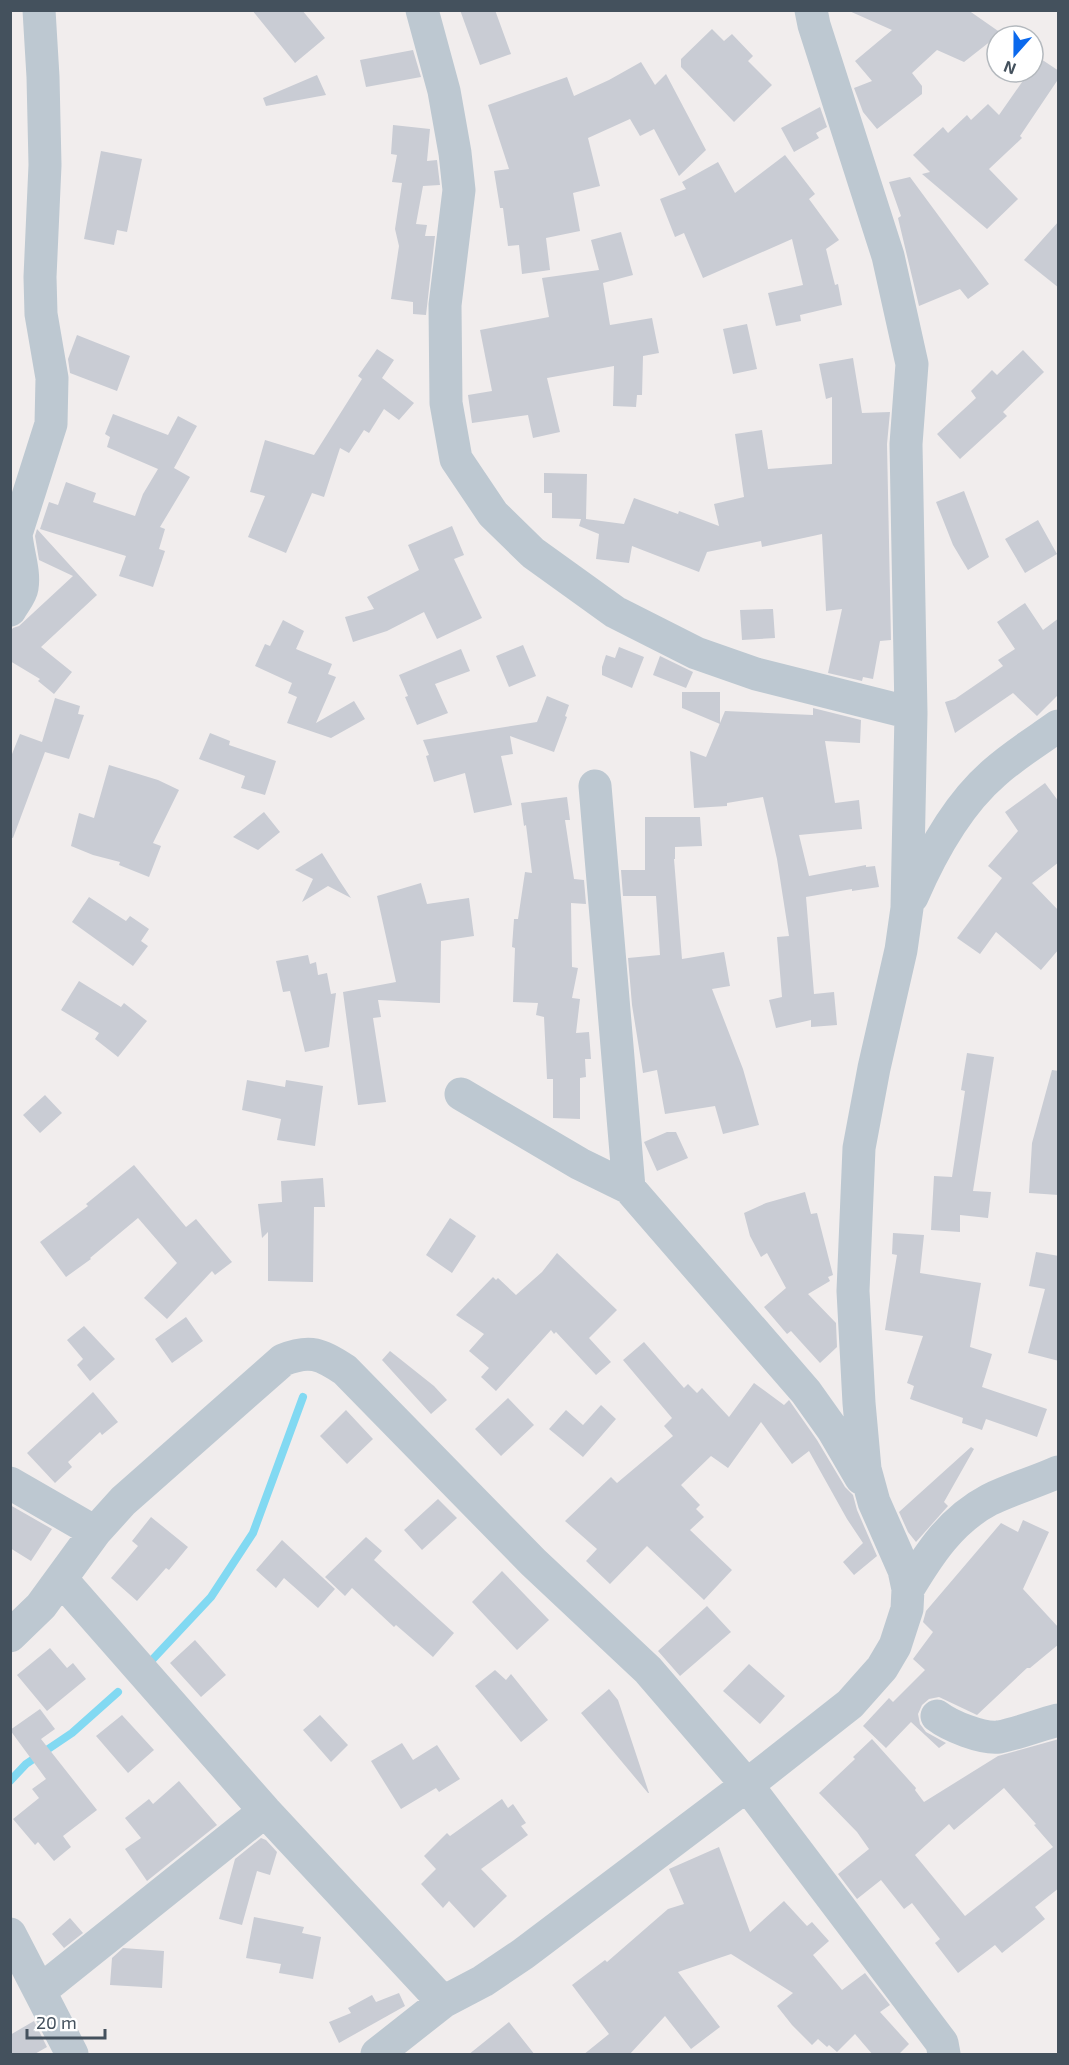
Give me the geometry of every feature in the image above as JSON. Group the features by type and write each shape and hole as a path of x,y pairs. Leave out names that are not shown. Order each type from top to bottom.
{"street":[{"path":"10,609 22,589 22,569 17,551 16,534 51,424 52,378 40,295 45,165 39,10"},
{"path":"422,10 444,91 459,190 446,305 446,403 456,459 493,514 532,553 615,612 696,653 756,674 911,713"},
{"path":"814,15 888,256 912,364 906,444 911,713 907,908 901,950 874,1068 859,1148 853,1302 865,1469 874,1502"},
{"path":"907,908 924,870 966,803 994,773 1059,726"},
{"path":"595,786 629,1188"},
{"path":"377,2055 443,2002 483,1981 522,1954 747,1785 850,1704 875,1676 895,1646 907,1609 908,1589 904,1570 874,1502 833,1430 806,1392 629,1188 580,1164 461,1094"},
{"path":"10,1636 41,1606 95,1532 123,1501 283,1360 298,1354 314,1353 329,1359 345,1370 533,1562 648,1670 747,1785 942,2043 944,2055"},
{"path":"908,1589 928,1556 944,1535 962,1518 988,1501 1059,1472"},
{"path":"10,1483 95,1532"},
{"path":"62,1580 265,1811 443,2002"},
{"path":"937,1716 947,1723 984,1736 997,1737 1059,1720"},
{"path":"40,1991 265,1811"},
{"path":"10,1934 72,2055"}],"building":[{"path":"252,10 302,10 325,38 295,63"},
{"path":"460,10 495,10 511,54 480,65"},
{"path":"847,10 968,10 988,24 985,24 985,46 964,62 937,50 912,73 922,86 922,94 877,129 863,112 854,88 872,81 855,61 892,30"},
{"path":"712,29 724,41 732,34 753,56 748,61 772,85 734,122 681,67 681,59"},
{"path":"413,50 421,77 366,87 360,60"},
{"path":"641,62 655,85 666,74 706,150 679,176 654,129 640,136 630,119 588,138 600,186 573,193 580,231 546,238 550,270 522,274 519,245 508,246 503,208 500,208 494,171 509,169 488,105 567,77 574,96"},
{"path":"1045,62 1059,71 1059,78 1020,136 1022,138 989,169 1018,199 987,229 922,174 930,172 913,155 943,127 948,133 967,115 971,120 988,104 999,115 1021,84 1045,84"},
{"path":"317,75 326,95 266,106 263,98"},
{"path":"820,107 827,127 816,133 819,138 794,152 781,128"},
{"path":"393,125 430,129 427,161 437,160 440,185 423,186 416,224 427,225 425,236 435,236 426,315 413,314 413,302 391,299 399,246 395,229 402,183 392,182 397,155 391,154"},
{"path":"101,151 142,159 127,232 117,230 114,245 84,239"},
{"path":"785,155 815,194 809,199 839,240 826,249 835,285 838,284 842,305 800,315 801,321 776,326 768,293 803,285 792,239 703,278 684,233 675,237 660,199 686,189 682,182 718,162 735,193"},
{"path":"910,177 989,284 968,299 960,289 919,306 898,218 901,216 889,182"},
{"path":"1059,221 1059,288 1024,260"},
{"path":"621,232 633,275 603,283 610,325 652,318 659,353 643,356 642,395 637,395 636,407 613,406 614,366 547,378 560,432 533,438 528,415 472,423 468,395 492,391 480,330 549,317 542,278 599,270 591,240"},
{"path":"747,324 757,369 733,374 723,329"},
{"path":"77,335 130,356 117,391 70,373 68,359"},
{"path":"377,349 394,360 382,378 414,403 399,420 384,409 369,433 364,430 349,453 340,448 324,497 312,493 286,553 248,537 265,496 250,492 265,440 314,455 362,379 358,376"},
{"path":"1023,350 1044,372 1003,412 1007,416 960,459 937,434 976,398 971,391 992,370 997,375"},
{"path":"853,358 862,413 890,412 887,444 891,640 880,641 873,679 863,677 862,681 828,673 842,609 826,611 822,534 762,547 761,541 707,552 699,572 632,546 629,563 596,559 599,534 579,526 581,519 552,518 552,493 544,493 544,473 587,474 586,519 624,524 634,498 719,526 714,504 744,497 735,434 762,430 768,469 832,464 832,397 826,399 819,364"},
{"path":"113,414 168,435 178,416 197,426 174,468 190,477 160,527 165,529 159,549 165,551 153,587 119,576 126,556 40,529 49,502 58,505 66,482 96,493 93,502 135,516 143,494 158,469 107,447 110,437 105,434"},
{"path":"964,491 989,557 968,570 953,545 936,502"},
{"path":"1038,520 1057,554 1025,573 1005,539"},
{"path":"452,526 464,555 454,559 482,618 437,639 424,612 387,631 353,642 345,617 374,609 367,597 419,570 408,545"},
{"path":"37,529 97,595 41,647 72,672 54,694 38,681 40,679 10,661 10,632 73,576 39,560 35,536"},
{"path":"1025,603 1043,630 1059,618 1059,694 1037,716 1013,693 955,733 945,702 955,699 1003,666 998,660 1015,649 997,622"},
{"path":"773,609 775,638 742,640 740,610"},
{"path":"283,620 304,631 296,649 332,664 328,674 336,677 316,723 354,701 365,719 331,738 287,723 297,697 288,693 292,683 255,666 265,644 270,646"},
{"path":"523,645 536,676 509,687 496,656"},
{"path":"619,647 644,657 632,688 602,675 606,655 615,658"},
{"path":"461,649 470,671 435,684 448,713 417,725 405,697 408,696 399,675"},
{"path":"660,656 693,672 686,688 653,675"},
{"path":"682,692 720,692 720,724 682,708"},
{"path":"547,696 569,705 565,716 567,717 554,752 510,736 513,754 501,756 512,805 474,813 465,773 434,782 426,756 429,755 423,740 537,722"},
{"path":"55,698 80,706 78,714 84,715 69,759 45,752 13,838 10,837 10,759 20,734 42,742"},
{"path":"813,708 861,720 860,743 825,741 835,803 859,800 862,829 799,835 809,876 866,865 866,867 875,866 879,887 806,897 814,994 834,992 837,1025 811,1027 811,1020 776,1028 769,1000 782,997 777,937 789,936 777,859 763,797 727,803 727,806 694,808 690,751 706,757 725,711 813,715"},
{"path":"210,733 230,741 229,745 276,761 265,795 241,788 245,776 199,759"},
{"path":"109,765 158,780 179,790 153,843 161,846 149,877 119,865 120,862 71,846 79,813 94,818"},
{"path":"1045,783 1059,802 1059,862 1032,883 1059,911 1059,949 1041,970 996,932 980,954 957,938 1002,878 988,866 1018,831 1005,812"},
{"path":"567,797 570,820 565,820 574,879 584,880 586,904 571,903 572,967 578,968 572,998 580,999 576,1033 589,1032 591,1059 585,1059 586,1077 580,1078 580,1119 553,1118 553,1079 547,1079 544,1017 536,1015 538,1003 513,1002 514,919 518,919 525,872 532,873 521,803"},
{"path":"264,812 280,832 258,850 233,837"},
{"path":"645,817 700,817 702,846 675,847 682,959 724,952 730,986 712,989 743,1069 759,1125 723,1134 715,1106 665,1114 657,1070 643,1073 632,1005 628,958 660,955 656,896 623,896 621,870 645,870"},
{"path":"322,853 351,898 328,886 302,902 313,879 295,870"},
{"path":"421,883 427,904 469,898 474,936 441,941 440,1003 378,1000 381,1017 373,1018 386,1102 358,1105 343,992 396,982 377,896"},
{"path":"89,897 126,921 130,916 149,929 141,941 148,946 133,966 72,922"},
{"path":"308,955 310,964 316,962 318,975 327,973 331,994 336,993 329,1047 305,1052 290,991 283,992 276,961"},
{"path":"79,981 121,1007 124,1003 147,1021 118,1057 95,1039 99,1033 61,1010"},
{"path":"967,1053 994,1057 973,1191 991,1192 988,1218 960,1215 960,1232 931,1230 934,1176 952,1177 965,1091 961,1090"},
{"path":"1052,1070 1059,1071 1059,1195 1029,1193 1032,1143"},
{"path":"247,1080 285,1087 286,1080 323,1086 315,1146 277,1140 281,1119 242,1110"},
{"path":"45,1095 62,1113 40,1133 23,1115"},
{"path":"667,1132 676,1132 688,1158 657,1171 644,1142"},
{"path":"134,1165 186,1227 196,1219 232,1262 215,1275 212,1271 167,1319 144,1298 177,1263 138,1218 91,1259 66,1277 40,1242 88,1206 86,1204"},
{"path":"323,1178 325,1207 314,1207 313,1282 268,1281 268,1232 262,1238 258,1204 282,1202 281,1181"},
{"path":"805,1192 811,1214 817,1213 833,1275 828,1277 830,1281 808,1294 836,1323 837,1347 820,1363 791,1331 787,1334 764,1307 786,1288 767,1253 761,1257 750,1236 744,1213 766,1203"},
{"path":"450,1218 476,1236 452,1273 426,1255"},
{"path":"893,1233 924,1235 920,1273 981,1283 970,1347 992,1354 982,1387 1047,1409 1037,1437 986,1419 982,1430 962,1423 963,1418 910,1399 914,1386 907,1383 923,1336 885,1330 897,1255 892,1254"},
{"path":"1036,1252 1059,1256 1059,1361 1028,1353 1045,1289 1029,1286"},
{"path":"557,1253 617,1310 589,1338 611,1362 596,1375 556,1332 554,1334 551,1330 496,1391 481,1377 489,1368 469,1351 484,1334 456,1315 493,1277 496,1280 498,1278 516,1295 542,1272"},
{"path":"186,1317 203,1341 172,1363 155,1339"},
{"path":"84,1326 115,1359 90,1381 77,1365 83,1359 67,1340"},
{"path":"644,1342 684,1388 688,1384 697,1393 702,1388 729,1417 754,1383 784,1405 789,1400 817,1440 845,1487 853,1495 877,1556 854,1575 843,1562 863,1543 809,1451 792,1464 761,1422 728,1468 711,1456 681,1485 700,1505 696,1509 704,1517 690,1530 732,1570 704,1600 647,1546 610,1584 586,1561 597,1549 565,1521 611,1477 617,1483 673,1436 664,1426 672,1418 623,1360"},
{"path":"390,1351 434,1386 447,1400 431,1414 382,1360"},
{"path":"93,1392 118,1422 102,1435 100,1432 68,1462 72,1467 55,1483 27,1453"},
{"path":"508,1398 534,1425 501,1456 475,1429"},
{"path":"601,1405 616,1419 583,1457 549,1429 566,1410 583,1425"},
{"path":"346,1410 373,1439 347,1464 320,1436"},
{"path":"971,1447 974,1449 944,1502 948,1506 916,1542 908,1532 899,1512"},
{"path":"438,1499 457,1518 422,1550 404,1530"},
{"path":"10,1505 52,1529 31,1561 10,1548"},
{"path":"151,1517 188,1547 169,1570 166,1568 137,1601 111,1578 138,1546 132,1541"},
{"path":"1023,1520 1049,1532 1023,1589 1059,1628 1059,1644 1027,1668 977,1715 939,1697 929,1699 922,1705 918,1714 920,1724 926,1732 946,1743 939,1748 911,1722 886,1748 863,1726 889,1698 893,1702 925,1670 913,1659 933,1632 923,1622 926,1611 1001,1523 1018,1532"},
{"path":"366,1537 382,1551 374,1560 454,1633 433,1657 396,1625 394,1627 352,1588 345,1596 325,1577"},
{"path":"282,1540 335,1589 318,1608 284,1578 276,1588 256,1570"},
{"path":"502,1571 549,1620 517,1650 472,1602"},
{"path":"707,1606 731,1632 680,1676 658,1651"},
{"path":"195,1640 226,1675 201,1697 170,1663"},
{"path":"50,1648 67,1668 73,1663 86,1679 47,1711 17,1675"},
{"path":"749,1664 785,1696 760,1724 723,1691"},
{"path":"495,1670 506,1680 511,1674 548,1720 521,1742 475,1686"},
{"path":"609,1689 618,1700 649,1793 581,1713"},
{"path":"40,1709 55,1729 41,1739 97,1810 63,1836 71,1847 54,1861 38,1842 35,1845 13,1819 39,1798 32,1789 46,1779 10,1730"},
{"path":"122,1715 154,1750 128,1773 96,1736"},
{"path":"320,1715 348,1745 331,1762 303,1730"},
{"path":"872,1739 916,1788 915,1790 924,1802 998,1756 1059,1739 1059,1888 1035,1907 1045,1919 1002,1953 995,1945 958,1973 935,1943 940,1939 912,1903 904,1909 881,1880 857,1899 838,1874 869,1849 857,1832 819,1793 855,1759 853,1757","holes":["1004,1788 1036,1824 1034,1825 1053,1847 965,1916 915,1855 949,1824 954,1830"]},
{"path":"402,1743 413,1760 437,1745 460,1779 439,1792 436,1788 401,1809 371,1761"},
{"path":"179,1781 217,1825 147,1881 125,1849 141,1838 125,1818 149,1799 153,1804"},
{"path":"502,1799 508,1808 513,1804 526,1823 521,1826 528,1835 481,1869 507,1896 474,1928 449,1901 443,1908 421,1884 436,1869 424,1856 447,1833 450,1836"},
{"path":"261,1838 277,1852 270,1875 257,1871 242,1925 219,1919 235,1859"},
{"path":"719,1847 750,1932 784,1901 807,1926 812,1922 829,1941 813,1955 842,1990 865,1973 890,2005 880,2012 909,2044 898,2055 873,2055 855,2034 837,2052 818,2039 812,2045 777,2006 793,1993 731,1954 678,1972 720,2027 691,2049 665,2016 629,2055 583,2055 609,2034 572,1985 605,1960 607,1962 668,1909 684,1904 669,1869"},
{"path":"254,1917 304,1927 302,1933 321,1937 313,1979 279,1973 281,1964 246,1958"},
{"path":"70,1918 83,1933 64,1948 52,1934"},
{"path":"123,1948 164,1951 162,1988 110,1985 112,1958"},
{"path":"399,1993 405,2006 339,2043 329,2022 351,2013 348,2008 372,1995 376,2002"},
{"path":"34,2021 47,2047 33,2055 10,2055 10,2035"},
{"path":"509,2022 535,2055 468,2055"}],"waterway":[{"path":"152,1660 211,1597 253,1533 303,1397"},
{"path":"10,1781 26,1764 72,1733 118,1692"}]}
